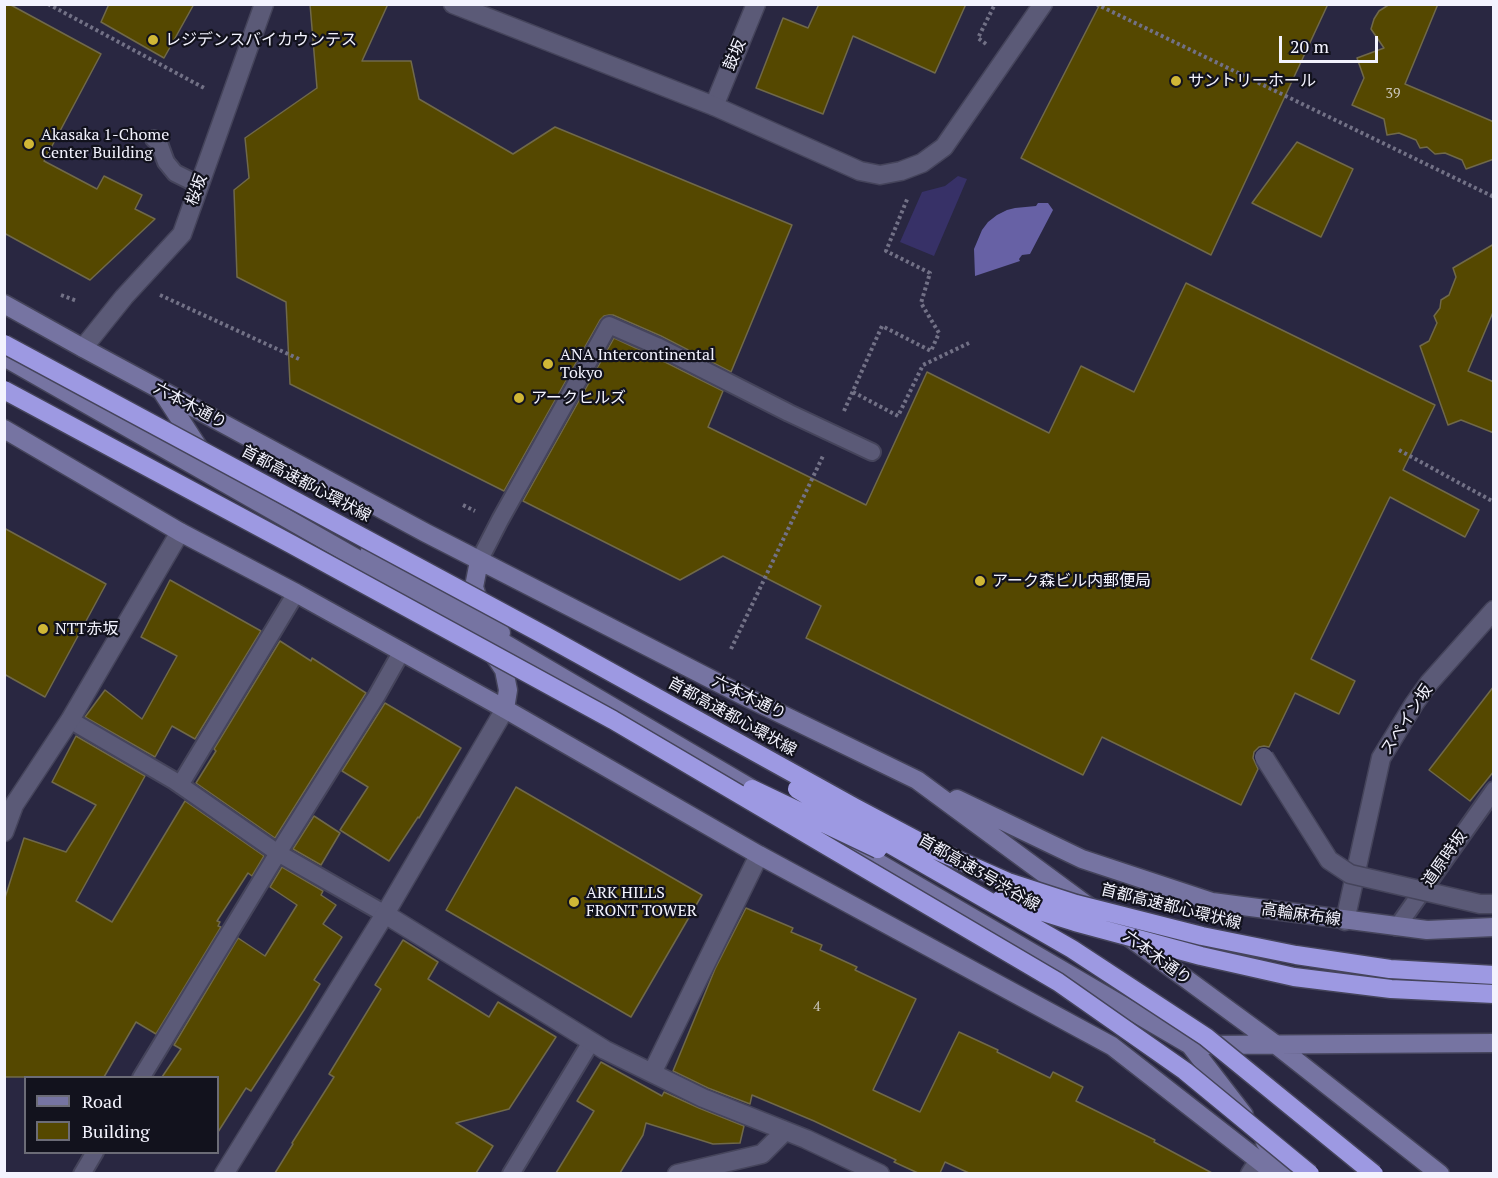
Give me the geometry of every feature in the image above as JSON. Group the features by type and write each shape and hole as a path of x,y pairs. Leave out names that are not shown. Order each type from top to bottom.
{"highway":[{"name":"首都高速都心環状線","path":"4,344 544,635 854,807 931,848 1008,882 1076,904 1202,936 1296,955 1390,969 1494,975"},
{"path":"4,390 613,720 1058,982 1185,1071 1310,1173"},
{"name":"首都高速3号渋谷線","path":"544,635 851,822 1072,949 1206,1037 1374,1173"},
{"path":"613,720 838,831 922,869 1006,901 1201,956 1294,976 1390,989 1494,994"}],"main road":[{"name":"六本木通り","path":"4,304 479,561 746,697 917,780 1275,1044 1440,1173"},
{"path":"4,357 475,626 1190,1045 1289,1173"},
{"path":"162,391 208,463 449,596 475,626 504,670 508,690 505,709"},
{"path":"4,429 180,532 402,651 759,855 1112,1046 1254,1167 1276,1173"},
{"path":"479,561 474,587 483,615 523,655"},
{"name":"高輪麻布線","path":"917,780 1082,859 1212,903 1427,930 1494,927"},
{"path":"1112,1046 1494,1043"}],"street":[{"name":"桜坂","path":"83,348 124,297 182,234 264,4"},
{"path":"453,4 714,106 860,171 880,175 902,171 922,163 944,147 1042,4"},
{"name":"鼓坂","path":"714,106 756,4"},
{"path":"4,832 14,805 70,720 180,532"},
{"name":"スペイン坂","path":"1345,921 1381,758 1429,683 1494,610"},
{"path":"224,1173 384,914 505,709"},
{"path":"1264,757 1329,860 1350,874 1480,904 1494,904"},
{"path":"652,1073 759,855"},
{"path":"384,914 605,1050 703,1098 880,1173"},
{"path":"677,1173 762,1154 785,1131"}],"lane":[{"path":"154,140 159,143 166,162 175,173 199,185"},
{"path":"479,561 609,325 657,346 872,452"},
{"path":"180,785 296,593"},
{"path":"142,1076 376,697 402,651"},
{"path":"70,720 180,785 278,853 384,914"},
{"name":"道原時坂","path":"1397,927 1494,790"},
{"path":"511,1173 591,1042"}],"path":[{"path":"48,4 207,89"},
{"path":"978,38 994,4"},
{"path":"1096,4 1494,197"},
{"path":"843,414 882,326 931,351 939,333 921,303 930,273 886,251 911,188"},
{"path":"156,294 301,360"},
{"path":"61,295 77,301"},
{"path":"853,392 898,416 923,365 969,343"},
{"path":"731,649 828,446"},
{"path":"1399,450 1494,502"},
{"path":"463,505 475,511"}],"shaded area":[{"path":"958,176 967,179 934,256 900,242 922,192 945,186"},
{"path":"1038,203 1048,203 1053,210 1030,254 1022,255 1020,261 975,276 974,249 988,222 1007,210 1036,206"}],"building":[{"path":"4,4 9,4 101,54 44,161 97,189 104,176 142,195 135,209 155,219 90,280 4,233"},
{"name":"レジデンスバイカウンテス","path":"109,4 194,4 164,58 101,22"},
{"path":"310,4 388,4 362,61 411,61 419,99 513,154 555,127 792,225 731,372 661,336 613,315 604,316 504,491 290,384 286,302 237,277 234,190 249,178 245,138 317,88"},
{"path":"819,4 966,4 935,73 853,36 823,114 756,88 783,18 808,28"},
{"name":"サントリーホール","path":"1100,4 1328,4 1211,255 1021,158"},
{"path":"1390,4 1438,4 1405,84 1494,122 1494,159 1466,169 1462,160 1445,153 1435,154 1427,147 1420,148 1416,140 1399,133 1387,135 1384,119 1352,105 1364,78 1357,58 1384,48 1371,29 1379,11"},
{"path":"1297,142 1353,169 1321,237 1252,203"},
{"path":"1494,244 1494,310 1468,371 1494,382 1494,433 1461,420 1448,425 1420,346 1429,341 1437,323 1434,316 1440,308 1441,300 1449,295 1456,277 1453,268"},
{"path":"1186,283 1435,405 1403,470 1479,510 1465,537 1390,497 1311,659 1355,681 1339,714 1295,693 1269,747 1259,747 1254,752 1253,758 1258,769 1241,805 1102,737 1083,775 806,638 821,606 723,556 680,580 523,501 614,338 723,391 708,427 866,505 927,372 1049,433 1081,366 1134,392"},
{"name":"NTT赤坂","path":"4,528 106,584 45,697 4,674"},
{"path":"170,580 261,631 195,739 172,726 155,757 85,717 105,690 142,719 177,656 141,637"},
{"path":"280,641 311,661 312,658 366,693 275,838 196,783 216,751 214,749"},
{"path":"1494,686 1494,771 1470,801 1429,770"},
{"path":"385,703 461,748 419,818 389,861 340,830 368,787 342,771"},
{"path":"76,736 145,776 76,901 112,922 185,801 264,856 252,876 248,873 217,921 220,922 218,926 221,927 156,1034 136,1022 105,1076 4,1077 4,901 24,838 66,852 96,805 52,782"},
{"name":"ARK HILLS FRONT TOWER","path":"516,787 702,895 631,1017 446,910"},
{"path":"314,816 340,833 321,865 293,849"},
{"path":"282,867 323,891 321,895 336,905 323,924 342,937 314,980 320,984 304,1010 251,1091 246,1088 219,1130 219,1076 163,1076 181,1049 174,1045 238,938 265,956 297,905 270,887"},
{"path":"746,908 793,928 791,932 822,945 820,950 857,967 855,970 916,999 873,1090 920,1112 959,1032 1050,1078 1053,1072 1083,1087 1076,1101 1155,1140 1154,1142 1212,1173 969,1173 945,1162 940,1173 918,1173 814,1121 752,1095 750,1104 708,1088 673,1071 715,969"},
{"path":"403,940 438,962 428,979 489,1017 498,1002 556,1037 509,1109 456,1123 493,1146 476,1173 275,1173 334,1077 329,1074 381,989 375,985"},
{"path":"601,1062 662,1096 664,1092 744,1126 740,1143 713,1144 646,1123 643,1135 620,1173 556,1173 594,1111 577,1101"}],"place":[{"name":"レジデンスバイカウンテス","path":"153,40"},
{"name":"サントリーホール","path":"1176,81"},
{"name":"Akasaka 1-Chome Center Building","path":"29,144"},
{"name":"ANA Intercontinental Tokyo","path":"548,364"},
{"name":"アークヒルズ","path":"519,398"},
{"name":"アーク森ビル内郵便局","path":"980,581"},
{"name":"NTT赤坂","path":"43,629"},
{"name":"ARK HILLS FRONT TOWER","path":"574,902"}]}
